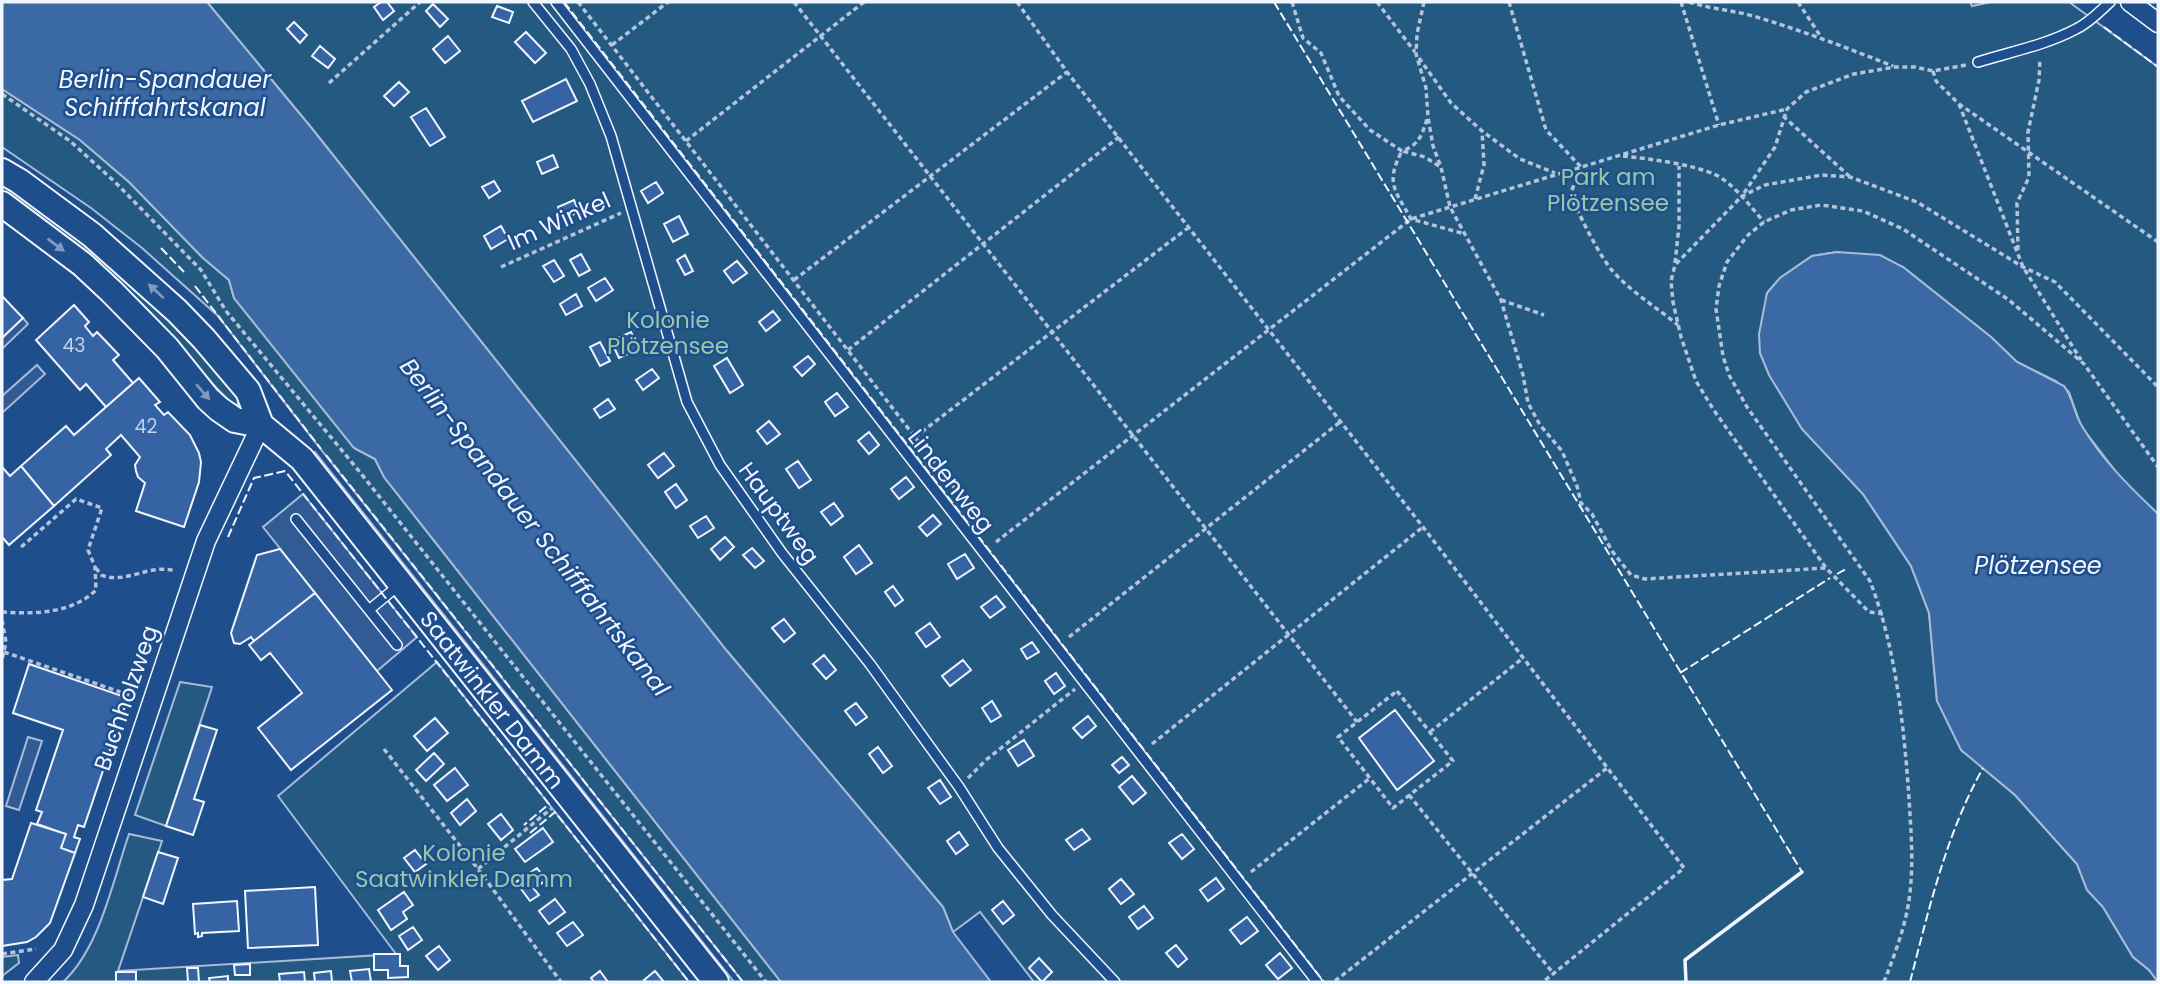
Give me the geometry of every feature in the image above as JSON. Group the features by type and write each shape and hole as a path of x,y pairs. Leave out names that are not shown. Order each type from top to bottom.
{"main road":[{"name":"Saatwinkler Damm","path":"2,171 92,235 177,311 248,391 261,425"},
{"name":"Saatwinkler Damm","path":"2,204 82,264 111,291 152,332 208,399 235,420 261,425 302,459 716,982"}],"street":[{"path":"2130,2 2158,23"},
{"name":"Buchholzweg","path":"34,982 63,950 83,905 205,541 261,425"}],"lane":[{"name":"Hauptweg","path":"533,2 570,49 590,84 611,136 687,402 720,465 782,552 870,664 959,787 998,848 1052,915 1115,982"},
{"name":"Lindenweg","path":"556,2 1317,982"},
{"path":"1978,62 2077,29 2092,20 2110,2"},
{"path":"570,49 586,40"},
{"path":"296,519 397,645"},
{"path":"369,610 400,583"}],"path":[{"path":"328,83 420,2"},
{"path":"579,2 980,521"},
{"path":"612,45 668,2"},
{"path":"794,2 1357,722"},
{"path":"686,141 864,2"},
{"path":"1017,2 1067,72 1423,527 1684,868 1543,982"},
{"path":"1293,2 1303,38 1321,53 1339,96 1370,130 1402,151 1424,157 1441,167"},
{"path":"1377,2 1451,103 1482,131 1520,159 1557,174"},
{"path":"1424,2 1416,54 1426,88 1433,146 1450,207 1501,300 1523,375 1528,403 1540,425 1562,451 1581,503 1592,514 1612,551 1631,575 1645,579 1826,568"},
{"path":"1509,2 1546,130 1581,167"},
{"path":"1681,2 1719,125"},
{"path":"1689,2 1711,9 1750,15 1821,37 1895,67"},
{"path":"1798,2 1821,37"},
{"path":"2018,254 2017,203 2029,177 2028,132 2039,80 2041,43"},
{"path":"1675,265 1742,196 1775,147 1787,109 1806,92 1854,74 1895,67 1933,71 1978,62"},
{"path":"1933,71 1936,81 1959,104 2158,242"},
{"path":"794,280 1067,72"},
{"path":"2,94 70,141 115,181 201,270 226,311 359,471 766,982"},
{"path":"1959,104 2023,267 2084,364 2158,467"},
{"path":"996,542 1411,219 1719,125 1787,109"},
{"path":"1783,116 1850,177"},
{"path":"1428,117 1421,139 1413,147 1402,151 1392,170 1395,188 1411,219 1466,235"},
{"path":"1475,199 1484,164 1482,131"},
{"path":"848,350 1119,137"},
{"path":"1618,155 1679,165 1716,176 1742,196 1764,222"},
{"path":"1679,165 1679,226 1671,281 1678,325 1696,381 1826,568 1870,612 1883,614"},
{"path":"1581,167 1570,195 1611,269 1678,325"},
{"path":"1742,196 1765,186 1822,175 1850,177 1917,202 2023,267 2055,282 2158,387"},
{"path":"1884,982 1909,901 1913,860 1905,750 1883,614 1870,581 1747,407 1729,375 1723,356 1717,309 1719,286 1732,256 1748,235 1764,222 1791,210 1821,205 1863,211 1903,229 2009,300 2084,364"},
{"name":"Im Winkel","path":"501,267 632,207"},
{"path":"915,437 1189,227"},
{"path":"1501,300 1544,315"},
{"path":"1069,637 1340,422"},
{"path":"20,548 76,499 102,508 88,550 100,575 120,579 145,571 175,571"},
{"path":"1152,744 1423,527"},
{"path":"2,612 62,610 85,601 96,590 95,567"},
{"path":"2,620 6,642 2,660"},
{"path":"4,652 132,696"},
{"path":"1430,732 1524,658"},
{"path":"959,787 986,760 1083,682"},
{"path":"1397,691 1453,761 1393,808 1338,737 1357,722 1397,691"},
{"path":"384,749 478,869 561,982"},
{"path":"1336,982 1607,768"},
{"path":"1251,872 1370,778"},
{"path":"1409,795 1553,974"},
{"path":"478,869 555,806"},
{"path":"2,954 36,949"}],"green space":[{"path":"207,2 1970,2 1972,6 1991,2 2069,2 2158,67 2158,514 2123,481 2081,426 2069,392 2056,381 2017,362 1991,337 1903,267 1837,252 1812,256 1780,278 1767,293 1760,353 1802,429 1863,494 1911,566 1929,613 1937,701 1983,768 2015,795 2077,864 2087,890 2103,907 2133,957 2149,970 2158,982 1034,982 980,912 953,932 943,907 727,651 310,126"},
{"path":"2,89 80,140 129,182 203,258 229,280 234,298 354,448 375,459 384,477 781,982 743,982 218,316 142,248 91,208 2,147"},
{"path":"2,184 76,237 146,296 189,339 241,401 235,406 156,318 127,290 75,245 2,190"},
{"path":"315,452 734,982 730,982 312,454"},
{"name":"Kolonie Saatwinkler Damm","path":"437,662 689,982 63,982 76,968 96,932 129,834 162,841 118,971 396,954 278,796"},
{"path":"180,682 212,687 166,826 135,815"},
{"path":"18,955 19,963 2,976 2,957"}],"shaded area":[{"path":"23,318 28,324 2,349 2,338"},
{"path":"37,365 45,374 2,413 2,396"},
{"path":"303,494 417,637 377,671 263,527"},
{"path":"28,737 42,741 19,810 6,806"}],"water":[{"name":"Berlin-Spandauer Schifffahrtskanal","path":"2,2 207,2 310,126 727,651 943,907 953,932 991,982 781,982 384,477 375,459 354,448 234,298 229,280 203,258 129,182 80,140 2,89"},
{"name":"Plötzensee","path":"1837,252 1880,255 1903,267 1991,337 2017,362 2064,386 2079,421 2098,450 2158,514 2158,982 2149,970 2133,957 2103,907 2087,890 2077,864 2015,795 1961,750 1937,701 1929,613 1911,566 1863,494 1802,429 1769,375 1760,353 1759,334 1767,293 1780,278 1812,256"}],"building":[{"path":"381,2 387,2 394,11 383,20 374,7"},
{"path":"433,4 448,19 440,27 426,11"},
{"path":"497,6 513,12 509,23 492,17"},
{"path":"294,22 307,35 300,43 287,29"},
{"path":"526,32 546,53 535,63 515,42"},
{"path":"448,36 460,51 445,63 433,49"},
{"path":"320,46 335,59 328,68 312,56"},
{"path":"566,79 577,101 533,122 522,101"},
{"path":"399,82 409,92 394,106 384,96"},
{"path":"426,108 445,137 430,146 411,117"},
{"path":"553,155 558,167 542,174 537,162"},
{"path":"494,181 500,191 489,198 482,187"},
{"path":"656,182 663,193 648,203 641,191"},
{"path":"574,200 579,212 563,219 558,207"},
{"path":"679,216 688,234 673,242 664,224"},
{"path":"501,226 508,239 491,249 484,236"},
{"path":"581,254 590,270 579,276 570,260"},
{"path":"685,255 693,271 685,275 677,260"},
{"path":"554,260 564,276 554,282 543,266"},
{"path":"737,261 747,273 733,283 724,271"},
{"path":"605,278 613,290 596,301 588,288"},
{"path":"576,294 582,306 566,315 560,304"},
{"path":"2,296 23,318 2,338"},
{"path":"74,305 89,322 85,326 93,336 97,332 119,355 113,360 133,383 106,407 86,384 80,390 36,340"},
{"path":"773,311 780,320 766,331 759,322"},
{"path":"631,332 639,349 619,358 611,341"},
{"path":"600,342 610,361 600,366 590,347"},
{"path":"808,356 815,364 802,376 794,367"},
{"path":"727,358 743,385 730,393 714,366"},
{"path":"652,369 659,378 643,390 636,380"},
{"path":"139,378 160,402 155,405 164,415 168,412 190,435 199,453 199,482 184,527 136,511 145,483 136,471 135,465 140,457 121,435 106,449 111,455 54,506 21,466 66,426 74,435"},
{"path":"837,393 848,407 835,416 825,402"},
{"path":"608,399 615,409 600,418 594,409"},
{"path":"769,421 780,434 767,444 757,431"},
{"path":"869,432 879,445 869,454 858,441"},
{"path":"664,453 674,466 658,478 648,465"},
{"path":"798,461 811,480 799,488 786,469"},
{"path":"21,466 54,506 9,545 2,537 2,467 10,476"},
{"path":"906,477 914,487 899,499 891,489"},
{"path":"676,484 687,500 676,508 665,492"},
{"path":"834,503 843,516 831,525 821,512"},
{"path":"933,515 941,524 927,536 919,527"},
{"path":"706,516 714,528 698,538 690,526"},
{"path":"725,537 734,547 720,560 711,549"},
{"path":"859,545 872,563 856,574 844,557"},
{"path":"752,548 764,561 755,568 743,555"},
{"path":"280,549 315,593 254,641 251,637 240,644 234,643 231,633 257,555"},
{"path":"965,554 974,568 957,579 948,564"},
{"path":"893,586 903,600 895,606 885,592"},
{"path":"315,593 392,690 291,770 258,728 302,693 270,653 261,660 249,645"},
{"path":"996,596 1005,607 990,618 981,607"},
{"path":"784,619 795,633 784,642 772,628"},
{"path":"930,623 940,637 926,647 916,633"},
{"path":"1032,642 1039,652 1027,659 1021,649"},
{"path":"824,655 836,670 826,679 813,664"},
{"path":"963,660 971,670 950,686 942,676"},
{"path":"29,664 128,698 122,715 117,713 113,724 118,726 84,827 78,825 74,837 80,839 75,853 61,848 66,834 37,824 42,812 36,810 63,730 13,713"},
{"path":"1056,673 1065,686 1054,694 1045,681"},
{"path":"992,701 1001,716 991,722 982,708"},
{"path":"856,703 867,717 856,725 845,711"},
{"path":"1395,710 1434,761 1397,790 1359,738"},
{"path":"1088,716 1096,726 1082,738 1073,728"},
{"path":"435,718 448,733 427,751 414,736"},
{"path":"200,725 217,730 194,799 204,802 193,835 166,826"},
{"path":"1024,740 1034,756 1018,766 1008,750"},
{"path":"878,747 892,766 883,773 869,754"},
{"path":"434,753 444,764 426,781 416,770"},
{"path":"1122,757 1129,765 1119,773 1112,765"},
{"path":"455,768 468,785 447,801 434,785"},
{"path":"1132,776 1146,793 1133,804 1119,787"},
{"path":"940,780 951,797 940,804 928,788"},
{"path":"467,799 476,811 460,825 451,813"},
{"path":"501,814 513,830 501,840 488,824"},
{"path":"31,823 66,834 61,848 75,853 50,923 27,942 2,946 2,880 12,879"},
{"path":"543,828 553,842 525,862 515,849"},
{"path":"1082,829 1090,839 1074,850 1066,840"},
{"path":"959,832 968,845 956,854 947,841"},
{"path":"1182,834 1194,849 1182,859 1169,843"},
{"path":"415,850 426,864 415,872 404,858"},
{"path":"158,852 178,858 163,904 143,897"},
{"path":"537,868 546,880 534,889 539,895 530,901 516,882"},
{"path":"1216,878 1224,889 1208,901 1200,890"},
{"path":"1121,879 1134,894 1121,904 1109,889"},
{"path":"315,887 318,945 248,948 245,891"},
{"path":"404,892 413,905 403,912 407,919 391,930 378,910"},
{"path":"555,899 565,912 549,924 539,911"},
{"path":"237,901 239,931 202,933 202,936 198,937 198,933 195,934 193,904"},
{"path":"1003,901 1014,915 1003,924 992,910"},
{"path":"1144,906 1153,918 1138,929 1129,917"},
{"path":"1247,917 1258,931 1241,944 1230,930"},
{"path":"573,922 583,935 567,946 557,933"},
{"path":"413,927 422,940 408,950 399,936"},
{"path":"1176,945 1187,959 1178,967 1166,953"},
{"path":"439,946 450,960 438,970 426,956"},
{"path":"1280,953 1292,968 1278,979 1266,965"},
{"path":"374,954 400,954 400,966 408,966 408,977 388,978 388,970 374,970"},
{"path":"1039,958 1052,972 1042,982 1029,968"},
{"path":"250,964 250,975 235,975 234,965"},
{"path":"187,968 198,968 199,982 188,982"},
{"path":"369,969 371,982 352,982 350,971"},
{"path":"331,971 332,982 315,982 314,973"},
{"path":"600,971 608,982 594,982 591,978"},
{"path":"655,971 664,982 644,980"},
{"path":"116,972 136,972 136,982 116,982"},
{"path":"304,972 305,982 280,982 279,974"},
{"path":"228,976 228,982 210,982 209,978"}],"fence":[{"path":"564,2 1324,982"},
{"path":"1274,2 1802,872"},
{"path":"2104,27 2158,67"},
{"path":"161,248 184,272"},
{"path":"195,286 321,449"},
{"path":"326,455 743,982"},
{"path":"228,537 254,478 285,471 549,804 524,825"},
{"path":"1837,574 1846,569"},
{"path":"1680,673 1830,578"},
{"path":"1910,982 1949,845 1983,768"},
{"path":"530,833 555,812 689,982"}],"wall":[{"path":"1686,982 1685,960 1802,872"}],"park label":[{"name":"Park am Plötzensee","path":"1608,190"},
{"name":"Kolonie Plötzensee","path":"668,333"}]}
